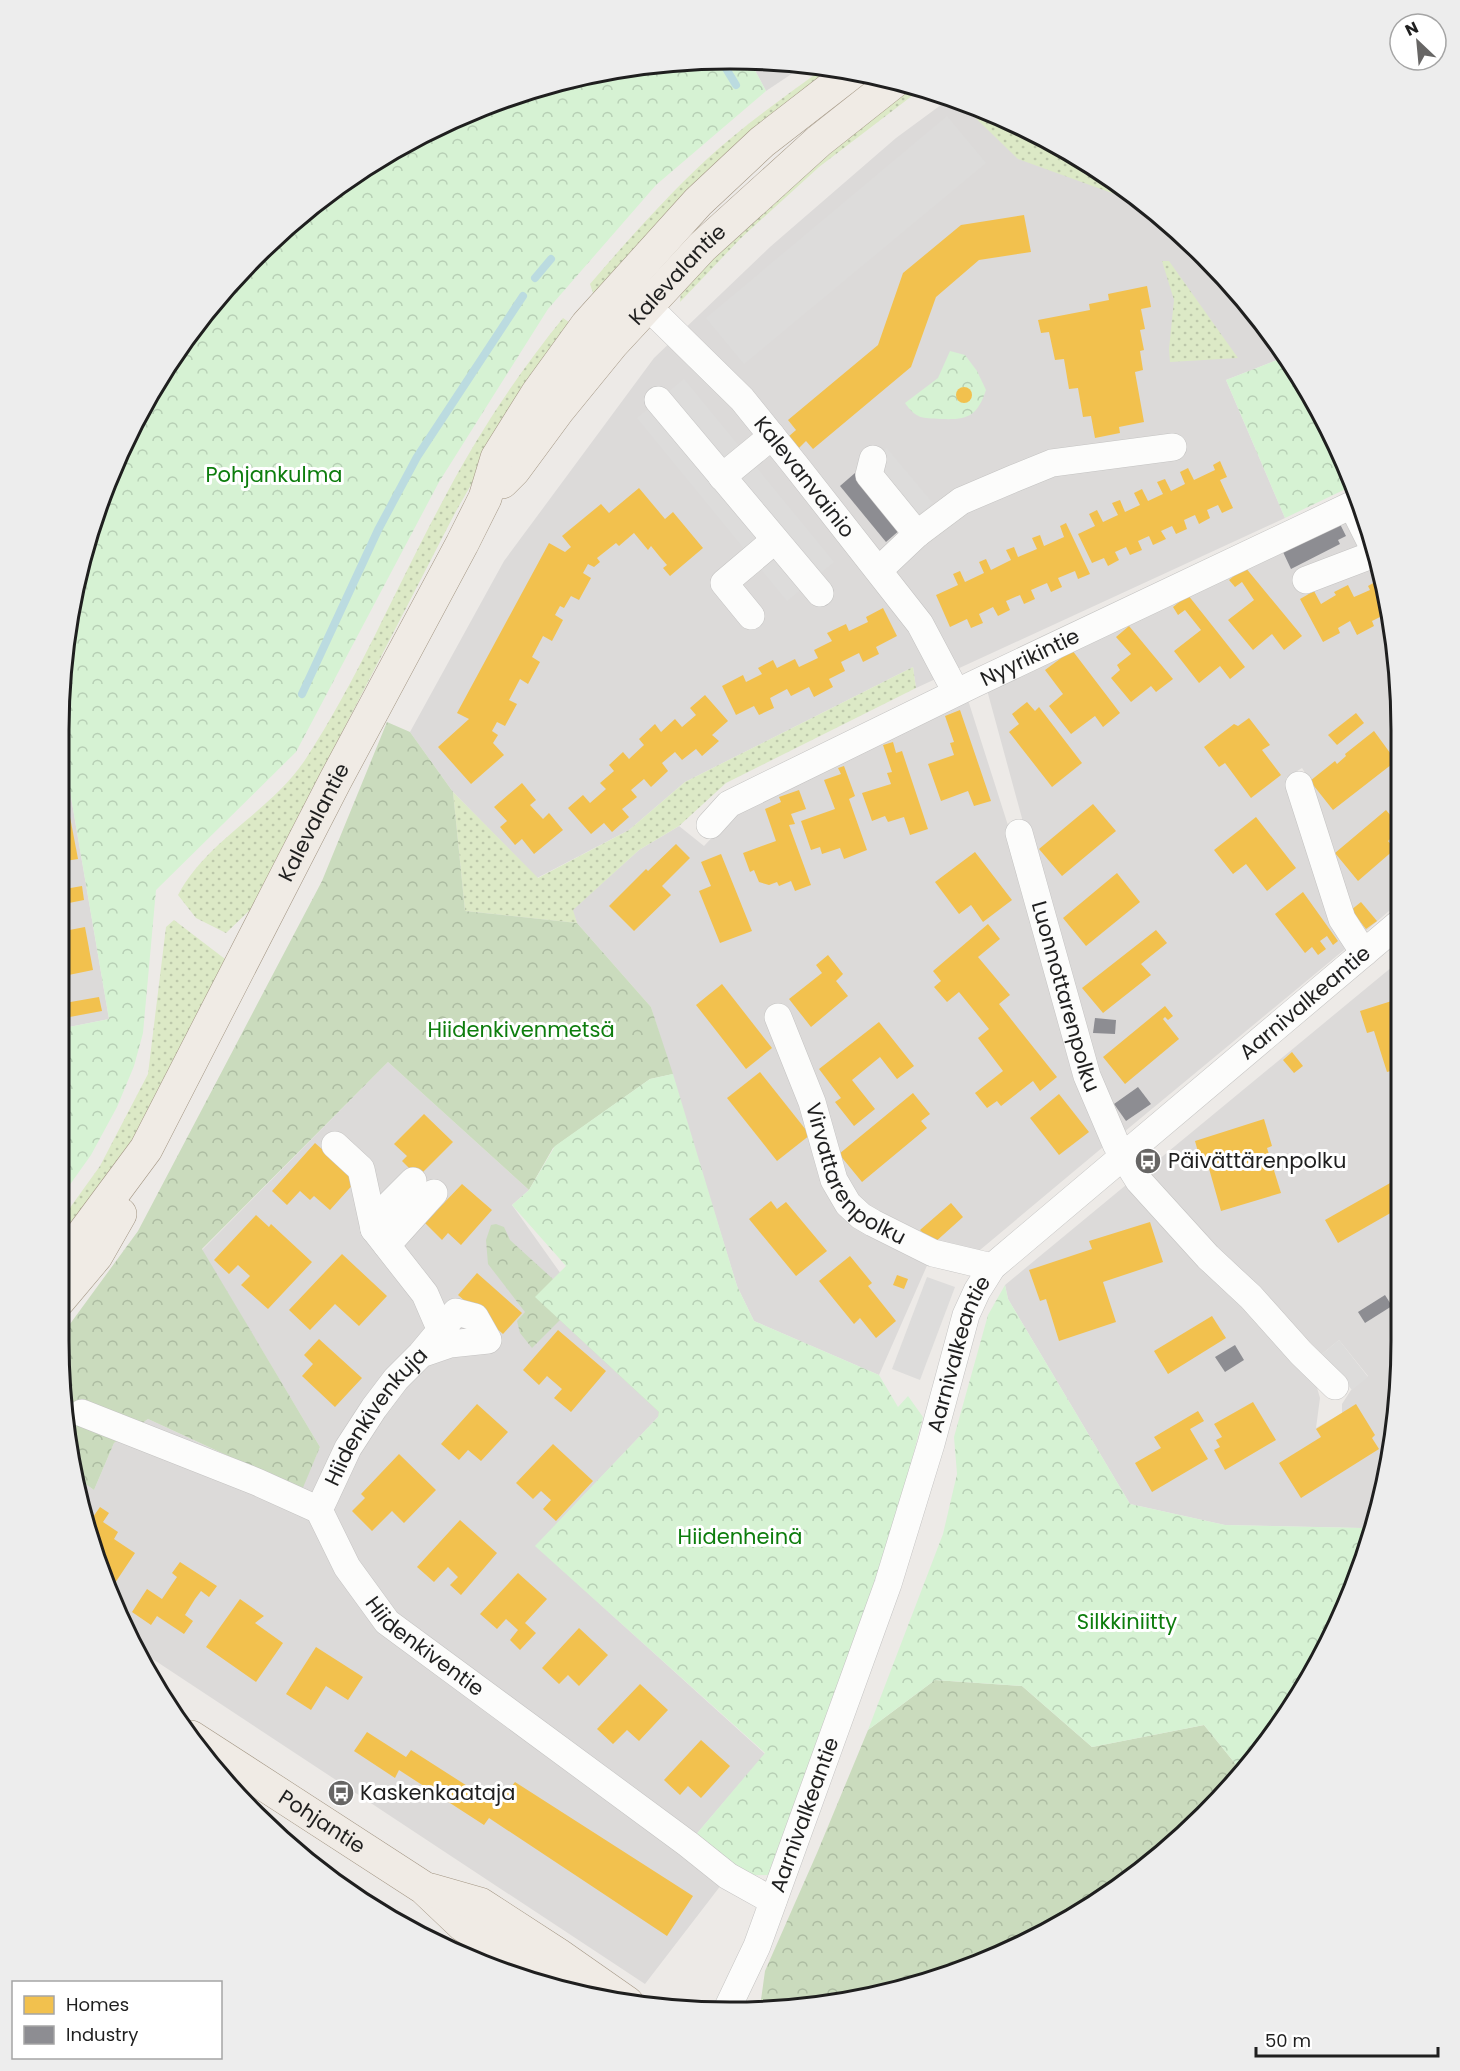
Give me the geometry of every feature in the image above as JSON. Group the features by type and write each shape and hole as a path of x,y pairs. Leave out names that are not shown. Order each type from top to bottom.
{"main road":[{"name":"Kalevalantie","path":"69,1250 146,1149 335,781 485,498 497,458 537,394 587,325 698,202 762,142 843,79"},
{"name":"Kalevalantie","path":"485,498 514,470 559,409 612,344 702,247 819,141 886,88"},
{"name":"Kalevalantie","path":"69,1287 96,1256 135,1188 146,1149"},
{"name":"Pohjantie","path":"212,1751 424,1888 463,1925 536,1972"},
{"name":"Pohjantie","path":"424,1888 480,1904 610,1991"}],"street":[{"name":"Kalevanvainio","path":"624,283 716,372 772,436 920,624 956,692"},
{"path":"658,400 820,593"},
{"path":"722,477 772,436"},
{"path":"879,570 917,534 961,501 1052,464 1173,447"},
{"path":"873,459 869,476 917,534"},
{"name":"Nyyrikintie","path":"710,825 729,804 956,692 1351,505"},
{"path":"751,616 724,583 775,540"},
{"path":"1306,580 1367,556"},
{"path":"1299,785 1342,919 1364,953"},
{"name":"Luonnottarenpolku","path":"1019,832 1087,1076 1100,1109 1124,1156"},
{"name":"Aarnivalkeantie","path":"730,2002 757,1946 888,1584 932,1444 966,1315 977,1291 993,1267 1391,930"},
{"name":"Virvattarenpolku","path":"778,1017 812,1102 834,1180 848,1204 873,1223 933,1253 993,1267"},
{"path":"334,1145 361,1169 380,1237 425,1294 441,1331"},
{"path":"1124,1156 1134,1174 1208,1257 1251,1297 1301,1353 1335,1386"},
{"path":"380,1237 388,1206 424,1187"},
{"name":"Hiidenkivenkuja","path":"319,1510 348,1448 361,1428 396,1379 421,1354 456,1312 475,1317 488,1340 450,1344 421,1354"},
{"path":"82,1413 257,1482 319,1510"},
{"name":"Hiidenkiventie","path":"319,1510 347,1567 387,1622 728,1876 772,1901"},
{"name":"Aarnivalkeantie","path":"746,2002 757,1946"}],"shaded area":[{"path":"755,70 794,72 766,91"},
{"path":"942,104 983,119 1022,137 1097,180 1166,233 1197,263 1227,294 1278,360 1226,380 1285,518 916,688 913,667 685,782 629,830 537,878 453,792 410,732 504,561 654,358 770,247 896,138"},
{"path":"947,116 986,163 744,364 706,318"},
{"path":"684,379 834,562 787,601 637,418"},
{"path":"887,448 933,503 901,529 855,473"},
{"path":"1355,514 1378,601 1390,687 1391,909 1366,931 1345,904 1310,781 1302,768 1286,778 1294,804 1350,945 1124,1132 1092,1075 987,690"},
{"path":"968,700 1109,1142 974,1255 936,1246 829,1182 929,1261 879,1375 754,1321 737,1286 651,1007 577,923 572,910 639,850 679,826 704,846 737,811"},
{"path":"69,785 109,1019 69,1027"},
{"path":"1391,968 1390,1384 1378,1470 1363,1528 1225,1525 1130,1504 1008,1299 1005,1285 1126,1185 1313,1374 1320,1398 1316,1428 1342,1413 1342,1404 1351,1390 1368,1376 1339,1340 1322,1354 1216,1250 1146,1170"},
{"path":"388,1062 529,1190 512,1205 659,1412 658,1417 536,1546 765,1754 688,1844 728,1876 645,1984 150,1657 119,1594 104,1553 85,1484 94,1490 114,1443 148,1419 301,1490 320,1447 202,1250"},
{"path":"927,1277 955,1287 920,1380 892,1369"},
{"path":"1339,1340 1368,1377 1352,1390 1322,1354"}],"green space":[{"name":"Pohjankulma","path":"687,70 755,70 766,91 656,185 548,309 439,482 296,752 156,890 143,1033 134,1066 117,1107 91,1155 69,1186 69,1027 109,1019 69,785 70,687 82,601 104,518 137,438 180,363 233,294 294,233 363,180 438,137 518,104 601,82"},
{"path":"815,75 832,78 586,307 593,293 590,284 632,236 707,159 764,112"},
{"path":"896,91 913,95 819,167 741,238 680,302 682,281"},
{"path":"973,115 1022,137 1061,158 1117,195 1018,159"},
{"path":"1162,261 1169,261 1238,358 1170,362 1169,349 1174,300"},
{"path":"563,318 576,327 492,448 455,513 251,909 226,933 196,918 178,895 206,858 275,795 305,760 342,699 466,458 512,386"},
{"path":"950,351 965,355 977,371 986,390 983,399 970,415 958,419 934,419 916,415 905,403 938,378"},
{"path":"1278,360 1323,438 1345,489 1285,518 1226,380"},
{"path":"913,667 916,688 726,783 679,826 639,850 573,910 577,923 465,911 453,792 538,878 629,830 685,782"},
{"name":"Hiidenkivenmetsä","path":"387,722 410,732 453,792 465,911 577,923 651,1007 673,1074 650,1079 553,1148 529,1190 388,1062 202,1249 320,1447 302,1490 148,1419 114,1443 94,1490 85,1484 75,1427 70,1384 69,1325 138,1231 322,881"},
{"path":"174,920 225,959 142,1130 69,1229 69,1209 100,1166 148,1074 166,927"},
{"name":"Hiidenheinä","path":"673,1074 737,1286 754,1321 879,1375 898,1407 908,1396 923,1417 893,1532 768,1875 728,1876 688,1844 765,1753 535,1546 658,1417 659,1412 535,1297 566,1266 512,1205 529,1190 555,1146 650,1079"},
{"path":"491,1225 504,1227 510,1240 565,1290 694,1377 658,1417 659,1412 560,1320 532,1348 520,1333 517,1321 525,1312 488,1264 486,1240"},
{"name":"Silkkiniitty","path":"1005,1285 1008,1299 1130,1504 1225,1525 1364,1527 1341,1594 1323,1633 1280,1708 1236,1765 1204,1725 1092,1747 1022,1686 935,1680 868,1730 943,1534 957,1474 954,1437 988,1315"},
{"path":"935,1680 1022,1686 1092,1747 1204,1725 1236,1765 1166,1838 1132,1865 1097,1891 1022,1934 983,1952 901,1979 816,1996 761,2001 765,1971 868,1730"}],"building: Homes":[{"path":"1024,215 1031,252 979,260 936,297 911,367 813,449 806,441 798,449 788,437 796,430 788,420 878,345 903,273 961,225"},
{"path":"1147,286 1151,307 1141,309 1145,329 1140,330 1144,350 1140,351 1143,370 1135,372 1144,422 1119,427 1120,433 1095,438 1091,416 1083,417 1078,388 1069,389 1064,359 1055,360 1049,332 1041,333 1038,320 1090,310 1089,304 1109,300 1108,294"},
{"path":"964,387 970,389 972,395 970,401 964,403 958,401 956,395 958,389"},
{"path":"1220,461 1227,477 1220,480 1233,508 1222,513 1218,505 1207,510 1210,518 1199,524 1195,515 1184,520 1187,529 1176,534 1172,526 1161,531 1166,539 1153,545 1149,536 1138,541 1142,550 1130,555 1126,547 1115,552 1119,560 1108,566 1104,558 1092,563 1078,534 1095,526 1089,514 1097,510 1103,522 1118,515 1112,503 1120,500 1125,512 1140,505 1134,493 1142,489 1148,501 1163,494 1157,482 1165,479 1171,491 1185,484 1180,472 1188,468 1194,480 1215,470 1213,465"},
{"path":"639,488 665,519 673,512 703,548 670,576 663,568 667,565 651,546 648,550 634,533 619,546 616,543 597,558 600,562 594,567 588,564 583,573 591,578 579,600 571,596 564,608 560,606 555,615 563,620 552,641 543,636 532,657 540,662 528,684 520,679 509,700 517,704 505,726 497,722 492,731 498,735 493,743 504,755 471,784 438,747 469,719 457,713 549,543 565,552 571,547 562,536 601,504 609,513"},
{"path":"1066,523 1090,574 1078,579 1075,571 1058,578 1062,587 1051,592 1047,583 1031,590 1035,599 1024,604 1020,595 1006,601 1010,610 998,616 993,607 979,614 983,623 971,628 967,619 950,627 936,595 958,585 953,574 960,571 965,582 984,573 979,562 986,559 991,570 1011,560 1006,550 1014,547 1018,557 1037,549 1032,538 1040,535 1044,546 1064,537 1060,526"},
{"path":"1245,567 1302,636 1284,650 1272,634 1253,650 1228,620 1254,600 1242,582 1235,587 1229,580"},
{"path":"1374,583 1381,617 1372,621 1374,626 1357,635 1350,621 1338,628 1340,633 1323,642 1300,599 1314,591 1321,604 1336,595 1334,592 1348,585 1354,597 1370,590 1368,586"},
{"path":"1188,595 1245,667 1230,679 1220,666 1199,683 1174,651 1201,630 1185,610 1178,615 1173,607"},
{"path":"883,608 897,636 876,647 879,654 863,662 859,653 841,662 845,671 829,679 833,687 814,697 809,687 791,696 787,689 770,698 774,708 759,715 754,706 736,715 722,686 743,675 746,682 762,674 758,668 773,660 777,668 795,659 799,667 818,658 814,650 832,641 827,633 846,624 849,631 868,622 866,617"},
{"path":"1129,626 1173,679 1156,692 1151,686 1131,702 1111,678 1120,670 1117,665 1131,654 1116,637"},
{"path":"1072,650 1120,713 1103,727 1095,716 1071,734 1049,706 1063,694 1045,670"},
{"path":"705,695 728,721 712,735 719,741 702,756 696,749 682,760 675,752 662,763 668,771 651,787 644,779 631,790 637,797 622,809 629,817 612,832 604,823 591,834 568,808 583,795 590,803 606,789 600,783 614,771 609,765 623,752 629,759 644,745 639,739 655,724 661,732 675,719 682,727 696,715 690,708"},
{"path":"1027,702 1035,711 1039,707 1082,763 1052,787 1009,732 1019,724 1012,714"},
{"path":"960,710 991,801 974,806 968,791 941,801 928,764 954,755 950,743 954,742 945,716"},
{"path":"1356,713 1364,723 1337,745 1328,735"},
{"path":"1249,718 1270,745 1262,750 1281,775 1251,798 1225,763 1219,767 1204,747 1234,724 1238,726"},
{"path":"1374,731 1391,754 1391,765 1333,810 1310,781 1335,761 1337,764 1346,756 1345,754"},
{"path":"893,742 896,753 902,751 928,829 910,835 904,817 888,822 885,816 872,821 862,793 891,784 887,773 892,772 883,745"},
{"path":"844,766 855,796 849,799 867,850 844,859 840,848 822,854 820,847 811,850 801,821 835,809 824,780 841,774 838,768"},
{"path":"522,783 536,800 530,805 543,819 549,813 563,830 534,854 522,839 515,845 500,827 507,821 494,807"},
{"path":"799,790 806,809 791,814 795,824 789,825 811,885 795,891 791,881 779,886 777,882 769,885 759,882 754,870 750,872 743,853 776,841 765,809 781,802 779,797"},
{"path":"1093,804 1116,831 1062,876 1039,849"},
{"path":"1386,810 1391,816 1391,838 1388,841 1391,844 1391,852 1358,881 1335,853"},
{"path":"69,817 78,859 69,860"},
{"path":"1256,817 1296,868 1267,891 1246,864 1233,874 1214,850"},
{"path":"676,844 690,858 662,886 671,895 634,931 609,906 646,869 648,871"},
{"path":"975,852 1012,900 983,922 971,905 959,914 935,882"},
{"path":"721,854 752,931 720,943 699,891 711,886 701,862"},
{"path":"1117,873 1140,902 1086,946 1063,918"},
{"path":"82,886 84,900 69,903 69,888"},
{"path":"1303,892 1338,941 1333,945 1327,936 1320,941 1326,949 1318,955 1312,947 1305,953 1275,914"},
{"path":"1361,902 1377,921 1366,929 1351,910"},
{"path":"988,924 1000,939 978,957 1010,995 999,1004 1057,1077 1040,1091 1033,1081 1001,1106 997,1101 987,1108 975,1093 1003,1071 978,1038 989,1029 959,992 947,1002 934,987 941,981 933,971"},
{"path":"85,927 93,970 69,975 69,930"},
{"path":"1156,930 1167,943 1141,964 1151,975 1103,1013 1082,988"},
{"path":"828,955 843,974 836,981 848,996 811,1027 789,999 822,973 816,965"},
{"path":"722,984 772,1048 746,1069 696,1005"},
{"path":"99,997 102,1011 69,1017 69,1002"},
{"path":"1391,1001 1391,1071 1387,1072 1374,1031 1367,1033 1360,1011"},
{"path":"1165,1006 1173,1016 1168,1020 1165,1017 1163,1019 1179,1039 1125,1084 1103,1057"},
{"path":"879,1022 914,1066 897,1079 880,1057 852,1080 875,1109 854,1126 835,1102 841,1098 819,1069"},
{"path":"1292,1052 1303,1066 1294,1073 1283,1060"},
{"path":"760,1072 810,1135 777,1161 727,1098"},
{"path":"913,1093 930,1114 921,1121 927,1128 862,1182 839,1154"},
{"path":"1059,1094 1089,1132 1059,1155 1030,1118"},
{"path":"424,1114 453,1142 418,1177 402,1161 407,1156 394,1144"},
{"path":"1264,1119 1272,1146 1267,1148 1281,1193 1221,1211 1208,1165 1202,1166 1195,1141"},
{"path":"315,1143 357,1180 330,1210 314,1196 310,1200 300,1191 287,1205 272,1191"},
{"path":"1391,1183 1391,1213 1338,1243 1325,1220"},
{"path":"462,1184 492,1210 461,1245 448,1233 442,1240 425,1223"},
{"path":"771,1201 777,1209 786,1202 827,1251 796,1276 749,1219"},
{"path":"951,1203 963,1217 933,1244 920,1230"},
{"path":"256,1215 269,1227 271,1224 312,1262 268,1309 241,1285 250,1276 238,1265 229,1274 214,1260"},
{"path":"1150,1222 1163,1262 1103,1282 1116,1322 1059,1341 1046,1299 1040,1301 1029,1270 1092,1249 1089,1241"},
{"path":"342,1254 387,1296 359,1326 335,1304 310,1330 289,1310"},
{"path":"850,1256 872,1283 868,1286 896,1321 876,1338 860,1318 854,1324 819,1281"},
{"path":"477,1273 522,1313 503,1334 458,1295"},
{"path":"897,1275 908,1279 904,1289 893,1285"},
{"path":"1212,1316 1226,1338 1168,1374 1154,1351"},
{"path":"558,1330 606,1371 571,1412 554,1398 562,1389 547,1376 539,1385 523,1370"},
{"path":"319,1339 362,1378 335,1407 302,1376 313,1364 304,1355"},
{"path":"1253,1402 1276,1440 1225,1470 1214,1450 1220,1447 1216,1440 1222,1437 1214,1424"},
{"path":"477,1404 508,1432 481,1461 468,1450 459,1460 441,1444"},
{"path":"1356,1404 1375,1435 1372,1438 1379,1449 1301,1498 1279,1463 1321,1437 1316,1429"},
{"path":"1198,1411 1204,1421 1190,1429 1208,1459 1152,1492 1135,1463 1161,1448 1154,1437"},
{"path":"553,1444 593,1481 556,1521 543,1509 551,1500 541,1491 533,1499 516,1483"},
{"path":"399,1454 436,1490 404,1523 392,1511 372,1531 352,1511 365,1498 361,1494"},
{"path":"100,1507 109,1513 103,1522 118,1532 114,1539 135,1553 115,1583 104,1553 93,1517"},
{"path":"460,1520 497,1553 461,1595 450,1585 458,1577 448,1567 434,1582 417,1567"},
{"path":"180,1562 217,1586 209,1597 201,1591 195,1599 185,1615 193,1621 184,1634 157,1616 151,1625 132,1612 147,1589 162,1599 177,1577 172,1573"},
{"path":"518,1573 547,1599 525,1623 536,1633 520,1650 510,1640 518,1630 506,1619 497,1629 480,1614"},
{"path":"240,1599 264,1616 255,1623 283,1643 256,1682 206,1647"},
{"path":"579,1628 608,1655 579,1686 568,1675 559,1684 542,1668"},
{"path":"316,1647 363,1677 348,1700 326,1686 311,1710 286,1694"},
{"path":"640,1684 668,1710 639,1741 627,1730 613,1744 597,1729"},
{"path":"367,1732 406,1757 411,1750 497,1805 515,1782 693,1896 667,1936 489,1818 484,1825 399,1770 395,1778 354,1751"},
{"path":"701,1740 730,1766 701,1798 688,1786 680,1795 664,1780"}],"building: Industry":[{"path":"855,473 901,529 886,542 840,486"},
{"path":"1340,524 1346,536 1338,540 1340,544 1291,569 1283,552"},
{"path":"1095,1018 1116,1020 1115,1034 1093,1033"},
{"path":"1138,1087 1151,1104 1126,1121 1114,1104"},
{"path":"1385,1295 1391,1304 1365,1323 1358,1312"},
{"path":"1235,1345 1244,1360 1225,1372 1215,1357"}],"waterway":[{"path":"726,69 736,85"},
{"path":"535,278 551,259"},
{"path":"302,694 378,530 417,457 523,296"}],"place":[{"name":"Päivättärenpolku","path":"1148,1161"},
{"name":"Kaskenkaataja","path":"341,1793"}]}
